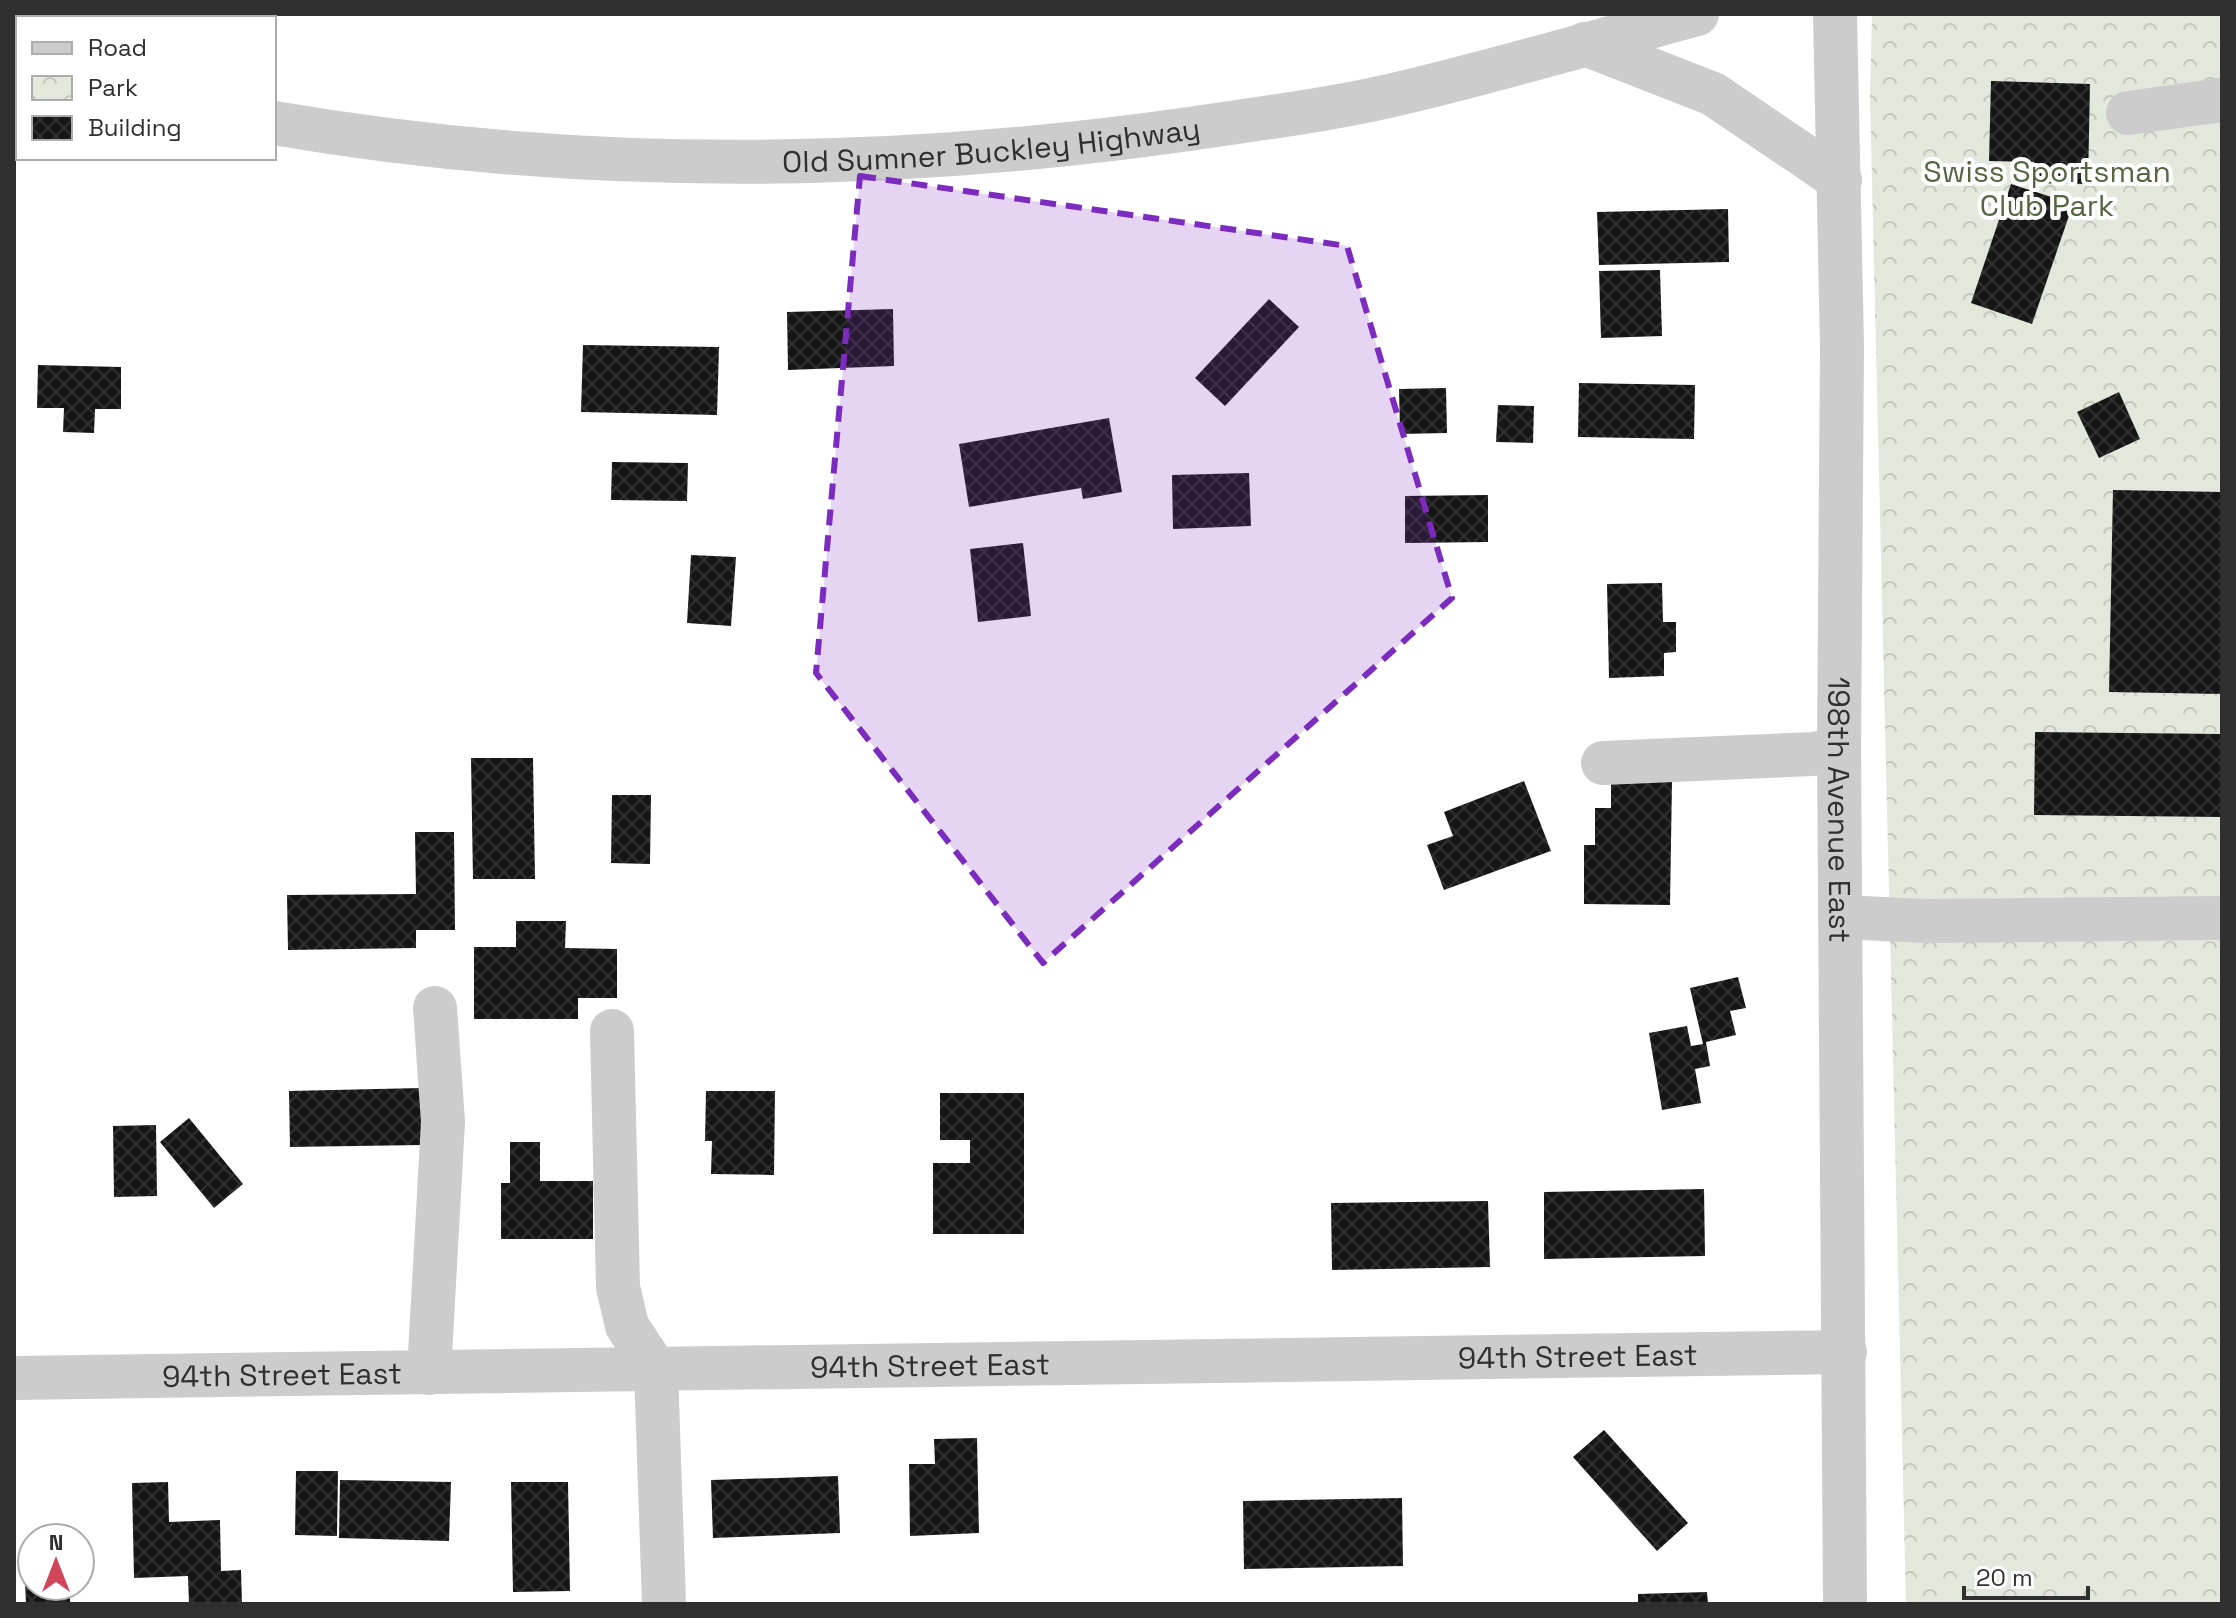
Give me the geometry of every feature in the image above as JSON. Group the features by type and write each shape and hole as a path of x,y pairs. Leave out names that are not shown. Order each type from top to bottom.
{"street":[{"name":"Old Sumner Buckley Highway","path":"276,123 390,143 581,157 745,163 996,153 1237,122 1408,92 1697,14"},
{"name":"198th Avenue East","path":"1835,14 1840,180 1839,749 1845,1604"},
{"path":"1585,44 1713,94 1840,180"},
{"path":"2128,113 2222,100"},
{"path":"1603,763 1813,754 1839,749"},
{"path":"1841,917 1925,921 2222,918"},
{"path":"429,1373 443,1122 435,1008"},
{"path":"612,1031 618,1287 627,1326 656,1370 664,1604"},
{"name":"94th Street East","path":"14,1378 1845,1352"}],"highlighted area":[{"path":"860,176 1347,246 1452,598 1043,963 816,673"}],"green space":[{"name":"Swiss Sportsman Club Park","path":"1872,14 2222,14 2222,1604 1906,1604 1870,97"}],"building":[{"path":"1991,81 2090,84 2088,184 2033,183 2034,162 1989,161"},
{"path":"2011,184 2073,204 2032,324 1971,303"},
{"path":"1728,209 1729,262 1599,265 1597,212"},
{"path":"1660,270 1662,336 1601,338 1599,271"},
{"path":"1269,299 1299,327 1225,406 1195,378"},
{"path":"893,309 894,366 788,370 787,312"},
{"path":"583,345 719,347 717,415 581,412"},
{"path":"38,365 121,367 121,409 95,409 94,433 63,432 64,408 37,408"},
{"path":"1579,383 1695,385 1694,439 1578,437"},
{"path":"1446,388 1447,433 1400,434 1399,389"},
{"path":"2119,392 2140,439 2099,458 2077,412"},
{"path":"1498,405 1534,406 1533,443 1496,442"},
{"path":"1109,418 1122,492 1083,499 1081,488 969,507 959,444"},
{"path":"612,462 688,463 687,501 611,500"},
{"path":"1249,473 1251,526 1173,529 1172,475"},
{"path":"2113,490 2222,492 2222,694 2109,692"},
{"path":"1488,495 1488,542 1405,543 1405,496"},
{"path":"1023,543 1031,616 978,622 970,549"},
{"path":"691,555 736,557 731,626 687,623"},
{"path":"1662,583 1663,622 1676,622 1676,652 1664,653 1664,676 1609,678 1607,584"},
{"path":"2035,732 2222,734 2222,817 2034,815"},
{"path":"471,758 533,758 535,879 473,879"},
{"path":"1524,781 1551,851 1444,890 1427,845 1453,836 1444,812"},
{"path":"1611,781 1672,781 1670,905 1584,904 1584,845 1595,845 1595,808 1611,808"},
{"path":"612,795 651,795 650,864 611,863"},
{"path":"415,832 454,832 455,930 416,930 416,948 288,950 287,895 416,894"},
{"path":"516,921 566,921 565,948 617,949 617,998 578,998 578,1019 474,1019 474,947 516,947"},
{"path":"1738,977 1746,1008 1730,1011 1736,1035 1706,1042 1710,1066 1695,1069 1701,1103 1662,1110 1649,1033 1687,1026 1691,1046 1703,1044 1690,988"},
{"path":"421,1088 422,1145 290,1147 289,1091"},
{"path":"706,1091 775,1091 774,1175 711,1174 712,1141 705,1141"},
{"path":"940,1093 1024,1093 1024,1234 933,1234 933,1163 970,1163 970,1140 940,1140"},
{"path":"189,1118 243,1184 214,1208 160,1142"},
{"path":"156,1125 157,1196 114,1197 113,1126"},
{"path":"510,1142 540,1142 540,1181 593,1181 593,1239 501,1239 501,1183 510,1183"},
{"path":"1704,1189 1705,1256 1544,1259 1544,1192"},
{"path":"1488,1201 1490,1267 1332,1270 1331,1203"},
{"path":"1604,1430 1688,1523 1657,1551 1573,1457"},
{"path":"977,1438 979,1533 910,1536 909,1464 935,1464 934,1439"},
{"path":"296,1471 338,1471 337,1536 295,1535"},
{"path":"838,1476 840,1533 713,1538 711,1480"},
{"path":"340,1480 451,1482 449,1541 339,1538"},
{"path":"168,1482 169,1522 220,1520 221,1571 241,1570 242,1604 189,1604 188,1576 134,1578 132,1483"},
{"path":"511,1482 568,1482 570,1591 513,1592"},
{"path":"1402,1498 1403,1566 1244,1569 1243,1501"},
{"path":"1707,1592 1708,1604 1638,1604 1638,1594"},
{"path":"26,1602 70,1602 70,1604"}]}
